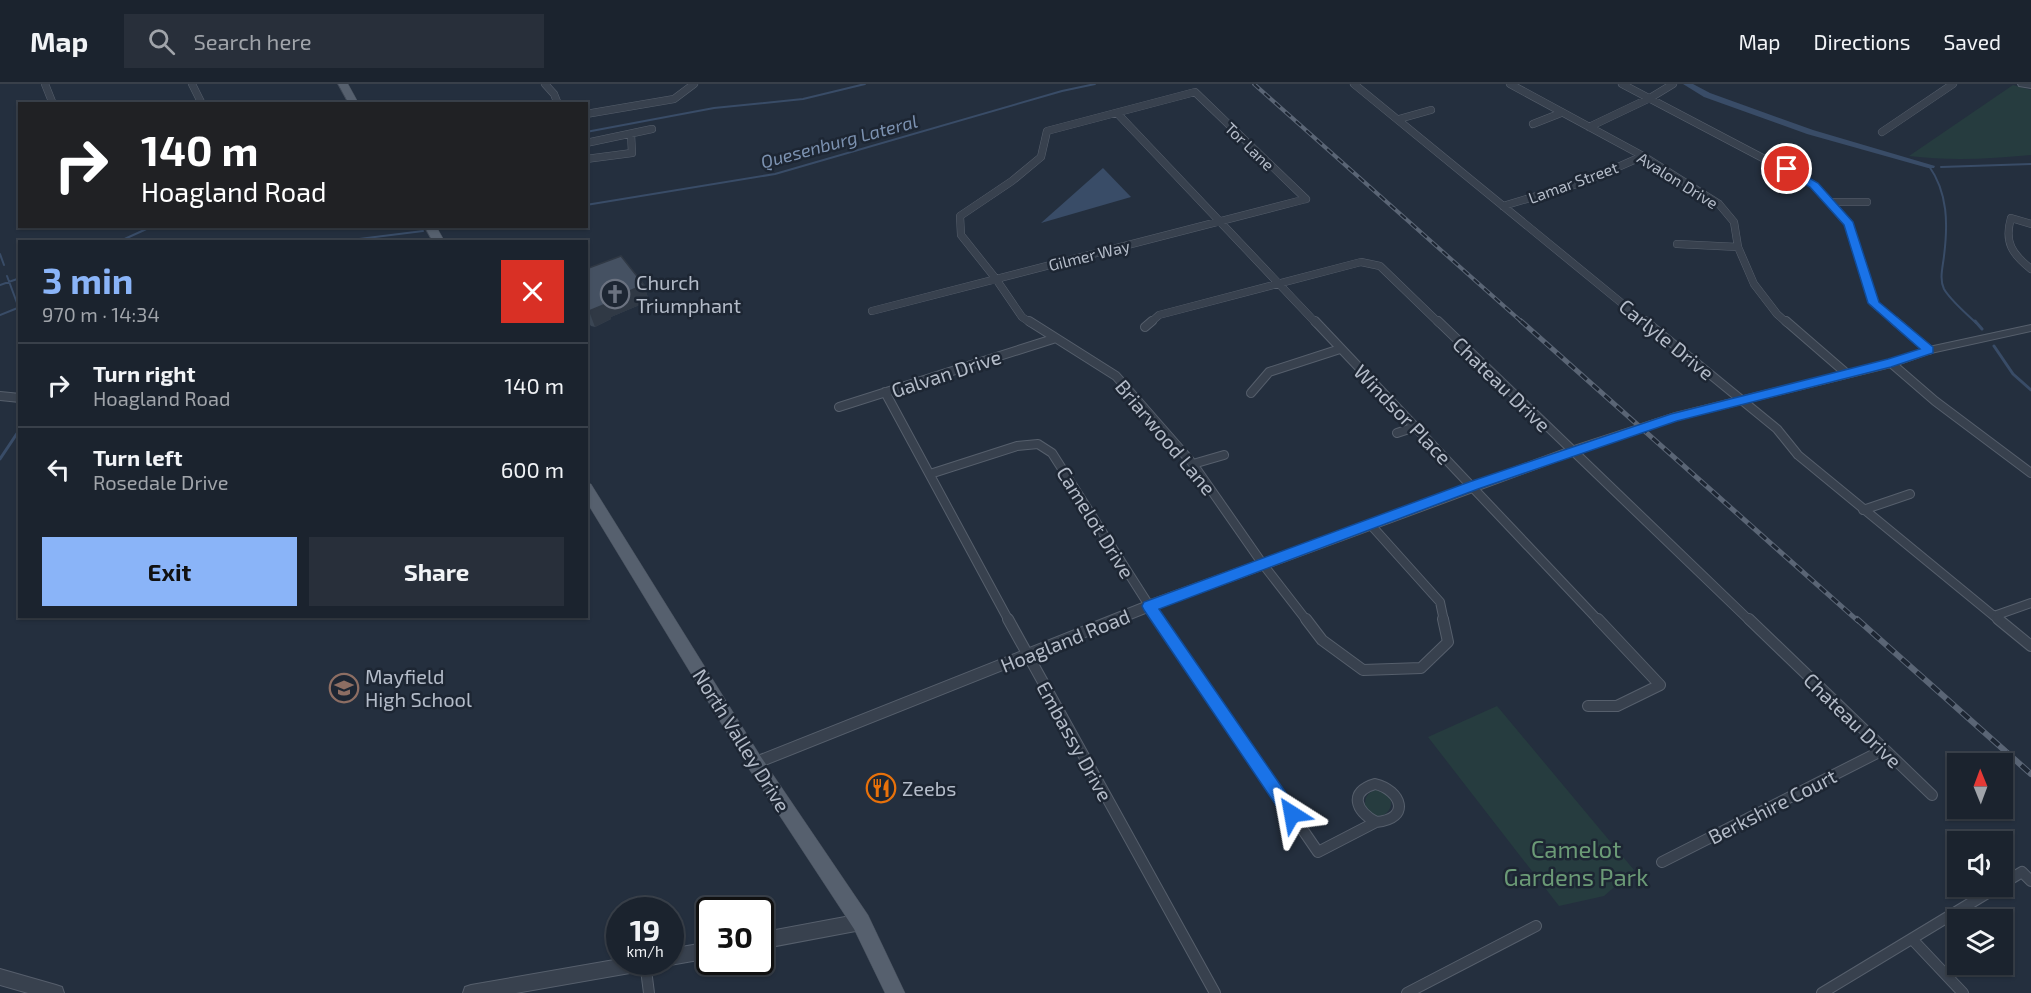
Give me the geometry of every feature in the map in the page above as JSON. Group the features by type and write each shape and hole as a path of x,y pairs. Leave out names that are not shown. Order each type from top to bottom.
{"main road":[{"path":"343,84 353,102"},
{"name":"North Valley Drive","path":"588,491 755,763 861,922 895,993"}],"street":[{"path":"45,84 52,102"},
{"path":"192,84 201,102"},
{"path":"545,84 554,94 557,102"},
{"path":"588,114 674,99 694,84"},
{"name":"Carlyle Drive","path":"1354,84 1742,399 1776,429 1798,455 2031,646"},
{"name":"Avalon Drive","path":"1510,84 1642,156 1719,204 1734,222 1738,247 1754,284 1777,314 1846,374"},
{"path":"1622,84 1814,185 1849,225 1874,303 1929,350"},
{"path":"1589,127 1650,98 1673,84"},
{"path":"1882,132 1953,84"},
{"path":"2023,84 2031,86"},
{"name":"Briarwood Lane","path":"1195,92 1047,131 1041,157 1012,182 960,216 961,235 996,279 1022,317 1053,339 1116,376 1193,464 1262,563 1322,640 1363,670 1420,668 1448,642 1440,602 1370,524"},
{"name":"Tor Lane","path":"1195,92 1306,199"},
{"path":"1399,119 1431,110"},
{"name":"Windsor Place","path":"1117,113 1660,685 1617,706 1588,706"},
{"path":"1533,124 1561,113"},
{"path":"588,143 652,129"},
{"path":"588,159 632,153 631,134"},
{"name":"Lamar Street","path":"1503,206 1584,183 1642,156"},
{"name":"Gilmer Way","path":"872,311 1306,199"},
{"path":"1831,202 1867,202"},
{"path":"2031,224 2012,218 2007,232 2012,255 2031,269"},
{"path":"1677,244 1738,247"},
{"name":"Chateau Drive","path":"1145,327 1159,315 1278,283 1361,262 1380,266 1932,795"},
{"name":"Hoagland Road","path":"755,763 1149,606 1572,451 1675,417 1742,399 1891,363 1929,350 2031,328"},
{"name":"Galvan Drive","path":"839,407 1053,339"},
{"path":"1251,393 1269,372 1340,349"},
{"path":"1891,363 1935,401 2031,473"},
{"name":"Embassy Drive","path":"885,392 1027,655 1215,993"},
{"path":"0,396 18,398"},
{"path":"1397,433 1416,427"},
{"name":"Camelot Drive","path":"930,474 1017,446 1038,444 1052,453 1149,606 1318,852 1376,822"},
{"path":"1193,464 1224,455"},
{"path":"1863,510 1910,494"},
{"path":"1994,616 2031,603"},
{"name":"Berkshire Court","path":"1662,862 1883,750"},
{"path":"1822,993 1981,897"},
{"path":"774,938 861,922"},
{"path":"1407,993 1536,926"},
{"path":"1912,939 1963,993"},
{"path":"471,993 606,969"},
{"path":"647,975 649,993"},
{"path":"0,977 56,993"}],"green space":[{"path":"2013,85 2031,90 2031,155 1970,159 1909,156"},
{"name":"Camelot Gardens Park","path":"1497,706 1634,870 1604,896 1559,906 1428,737"},
{"path":"1378,790 1387,794 1391,803 1387,812 1378,816 1369,812 1365,803 1369,794"}],"water":[{"path":"1103,168 1131,197 1041,223"}],"building":[{"path":"621,256 644,285 605,301 606,304 588,311 588,268"}],"waterway":[{"path":"588,132 714,108 803,99 865,84"},
{"name":"Quesenburg Lateral","path":"588,205 775,174 1062,91 1095,84"},
{"path":"1687,84 1707,95 1810,132 1931,166"},
{"path":"1941,167 2031,164"},
{"path":"1929,166 1940,187 1945,209 1946,232 1942,272 1944,289 1976,323"},
{"path":"122,240 149,228"},
{"name":"Quesenburg Lateral","path":"351,240 423,231"},
{"path":"0,254 4,265"},
{"path":"7,276 9,282"},
{"path":"9,282 18,279"},
{"path":"0,285 9,282"},
{"path":"9,282 17,303"},
{"name":"Quesenburg Lateral","path":"0,315 18,308"},
{"path":"1975,321 1982,329"},
{"path":"1994,346 2013,374 2031,390"},
{"path":"0,459 18,432"}],"railway":[{"path":"1254,84 1523,323"},
{"path":"1521,321 1858,621"},
{"path":"1857,619 2031,774"}],"place":[{"name":"Church Triumphant","path":"615,294"},
{"name":"Mayfield High School","path":"344,688"},
{"name":"Zeebs","path":"881,788"}],"route":[{"path":"1292,814 1149,606 1473,486 1675,417 1891,363 1929,350 1874,303 1849,225 1814,185 1787,169"}]}
